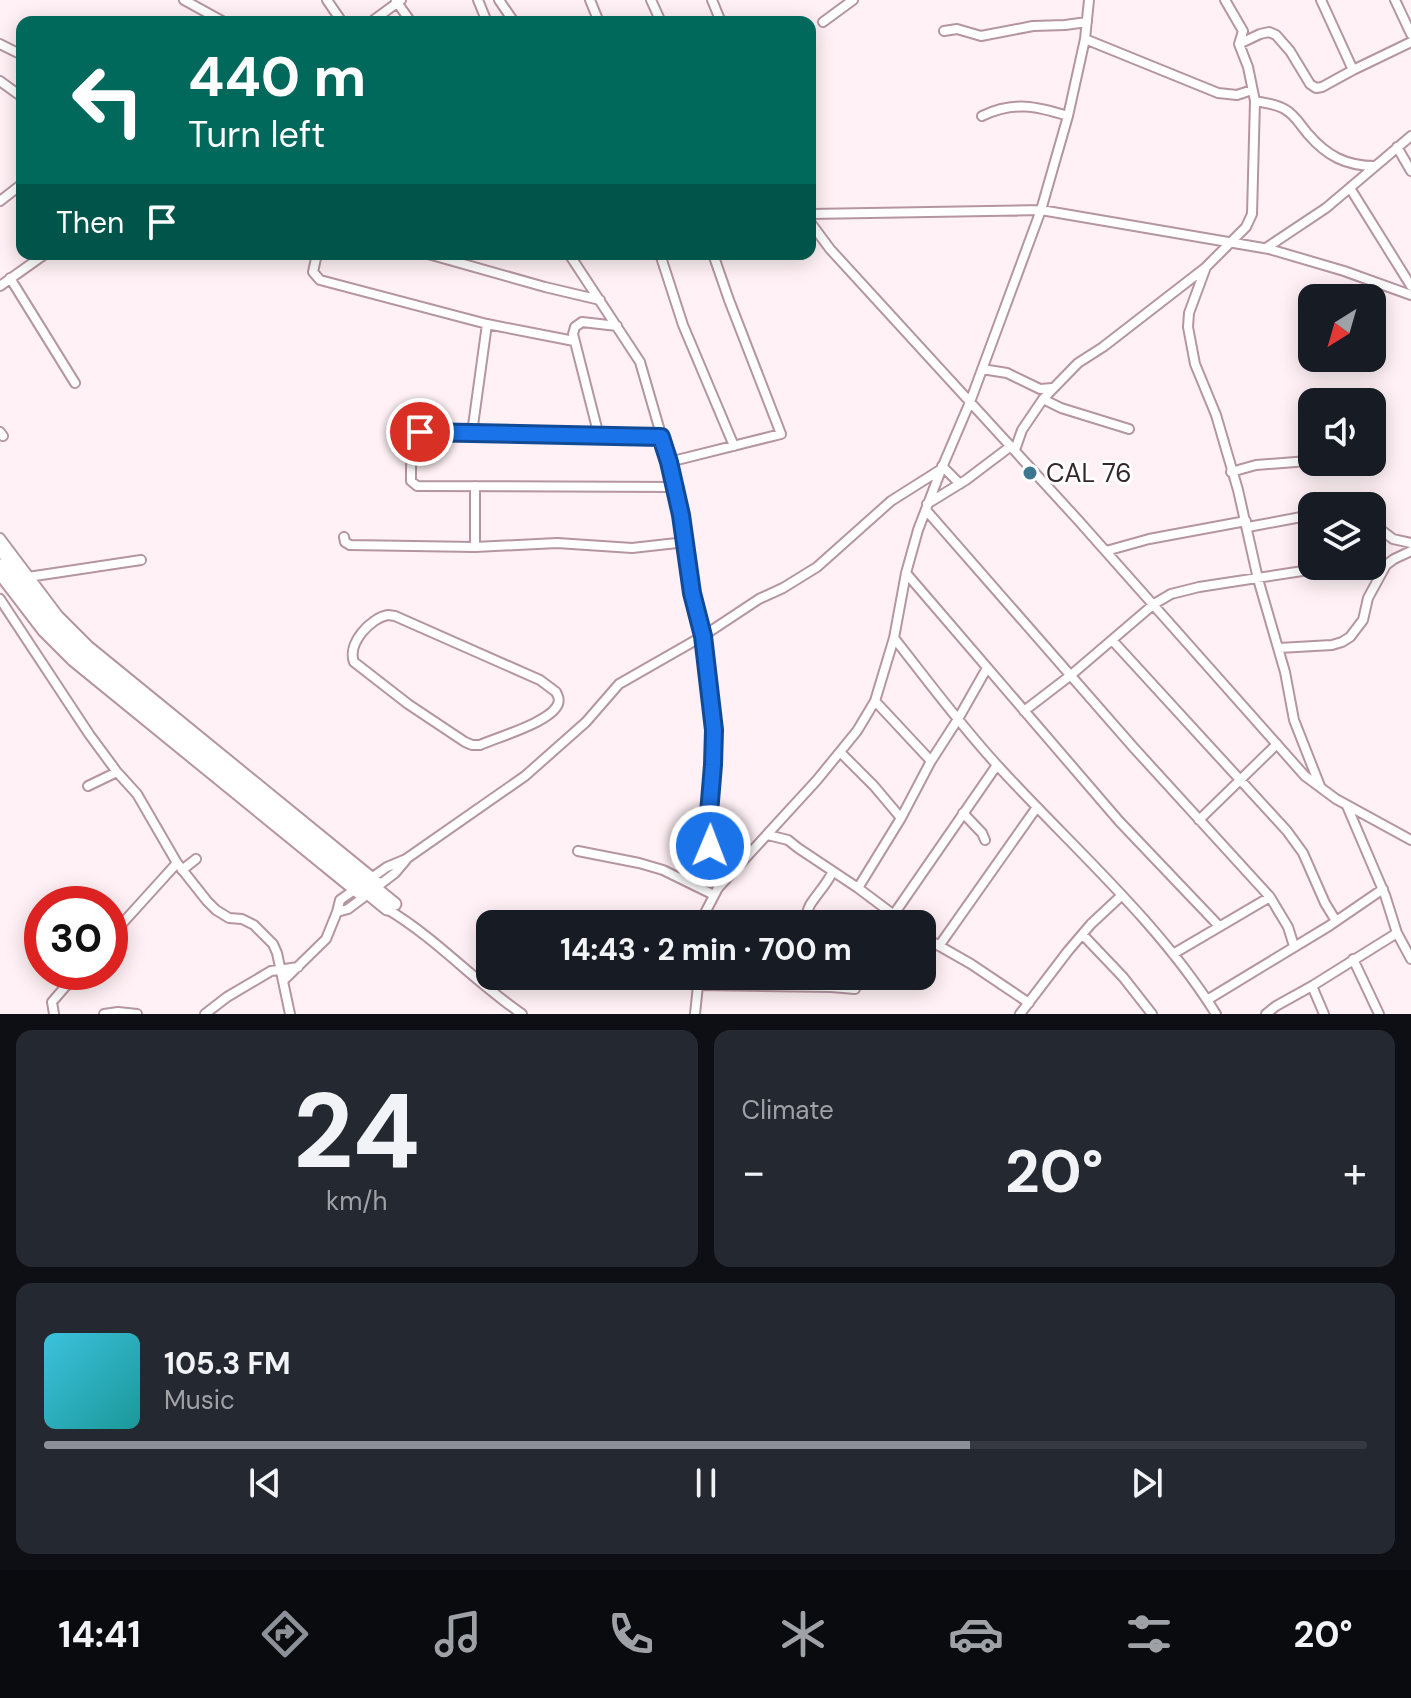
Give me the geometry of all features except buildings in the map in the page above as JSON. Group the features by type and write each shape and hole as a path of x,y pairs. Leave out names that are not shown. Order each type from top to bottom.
{"main road":[{"path":"0,549 48,627 79,658 391,906"},
{"path":"0,565 18,581"}],"street":[{"path":"823,22 853,0"},
{"path":"709,910 716,892 840,752 875,701 894,638 906,573 926,507 970,402 1041,210 1068,116 1085,39 1089,0"},
{"path":"926,507 1013,448 1043,399 1078,363 1206,267 1246,227 1252,214 1255,101 1248,67 1239,44 1243,31 1225,0"},
{"path":"1321,0 1353,70"},
{"path":"1395,0 1411,34"},
{"path":"187,1 213,16"},
{"path":"379,16 398,1"},
{"path":"944,31 957,29 981,36 1033,26 1087,22"},
{"path":"1239,44 1260,34 1269,32 1276,35 1316,88 1411,42"},
{"path":"1085,39 1218,93 1237,95 1252,90"},
{"path":"1255,101 1284,109 1316,144 1336,158 1358,166 1376,166"},
{"path":"982,116 999,108 1017,106 1068,116"},
{"path":"1265,248 1326,208 1411,136"},
{"path":"1397,147 1411,171"},
{"path":"1350,188 1411,286"},
{"path":"0,201 16,189"},
{"path":"816,214 1041,210 1265,248 1411,295"},
{"path":"816,230 1305,776 1347,806 1411,840"},
{"path":"0,286 36,260"},
{"path":"316,260 313,272 320,280 487,324 574,341"},
{"path":"452,260 601,300"},
{"path":"573,260 640,362 675,487 692,593 703,636 714,730 709,813 716,892"},
{"path":"662,260 672,298 734,446"},
{"path":"669,462 781,434 715,260"},
{"path":"1206,267 1189,313 1188,327 1195,364 1216,415 1247,524 1294,720 1321,789"},
{"path":"10,278 75,383"},
{"path":"599,436 574,341 575,327 582,322 617,326"},
{"path":"472,433 487,324"},
{"path":"982,369 1007,373 1040,389 1053,388"},
{"path":"1043,399 1061,408 1129,429"},
{"path":"661,437 420,432 412,454 411,481 417,486 675,487"},
{"path":"1231,472 1256,465 1298,462"},
{"path":"942,468 960,484"},
{"path":"283,981 326,939 340,900 395,873 406,859 525,776 586,722 619,684 817,567 891,501 942,468"},
{"path":"475,486 475,547"},
{"path":"926,507 1270,897 1288,927 1294,946"},
{"path":"1106,551 1149,539 1298,517"},
{"path":"1386,534 1393,539 1411,543"},
{"path":"344,537 350,545 475,547 557,543 632,548 686,542"},
{"path":"0,538 18,581"},
{"path":"1279,648 1332,645 1350,637 1363,620 1368,598 1386,565 1411,551"},
{"path":"18,581 141,560"},
{"path":"1024,711 1154,604 1171,594 1298,572"},
{"path":"906,573 1119,821 1219,926"},
{"path":"0,576 18,581 368,887"},
{"path":"0,599 89,734 140,799 180,866 207,901 229,918 242,919 264,933 277,953 290,1014"},
{"path":"382,616 395,616 540,680 556,692 559,702 542,719 480,745 472,745 371,676 351,658 352,649 375,620 382,616"},
{"path":"700,620 721,625"},
{"path":"894,638 997,765 1173,954 1216,1014"},
{"path":"1112,640 1287,831 1303,853 1336,921"},
{"path":"858,888 987,668"},
{"path":"875,701 931,761"},
{"path":"1199,820 1277,744"},
{"path":"840,752 901,818"},
{"path":"897,910 997,765"},
{"path":"88,786 117,772"},
{"path":"1347,806 1383,889 1397,933 1411,959"},
{"path":"939,946 1037,807"},
{"path":"963,813 985,840"},
{"path":"779,823 788,840"},
{"path":"768,835 788,840 888,910"},
{"path":"578,851 663,870 716,892"},
{"path":"128,919 180,866 196,859"},
{"path":"808,910 832,873"},
{"path":"1207,1000 1383,889"},
{"path":"1020,1014 1091,924 1121,896"},
{"path":"1173,954 1270,897"},
{"path":"391,906 498,998 522,1014"},
{"path":"1266,1014 1397,933"},
{"path":"1083,935 1123,977 1152,1014"},
{"path":"936,944 1029,1003"},
{"path":"1353,959 1379,1014"},
{"path":"205,1014 271,971 298,967"},
{"path":"1312,986 1324,1014"},
{"path":"54,1014 52,1002 62,990"},
{"path":"695,1014 697,990"},
{"path":"104,1014 137,1014"}],"place":[{"name":"CAL 76","path":"1030,473"}],"route":[{"path":"420,432 661,437 681,515 692,593 703,636 714,730 710,846"}]}
